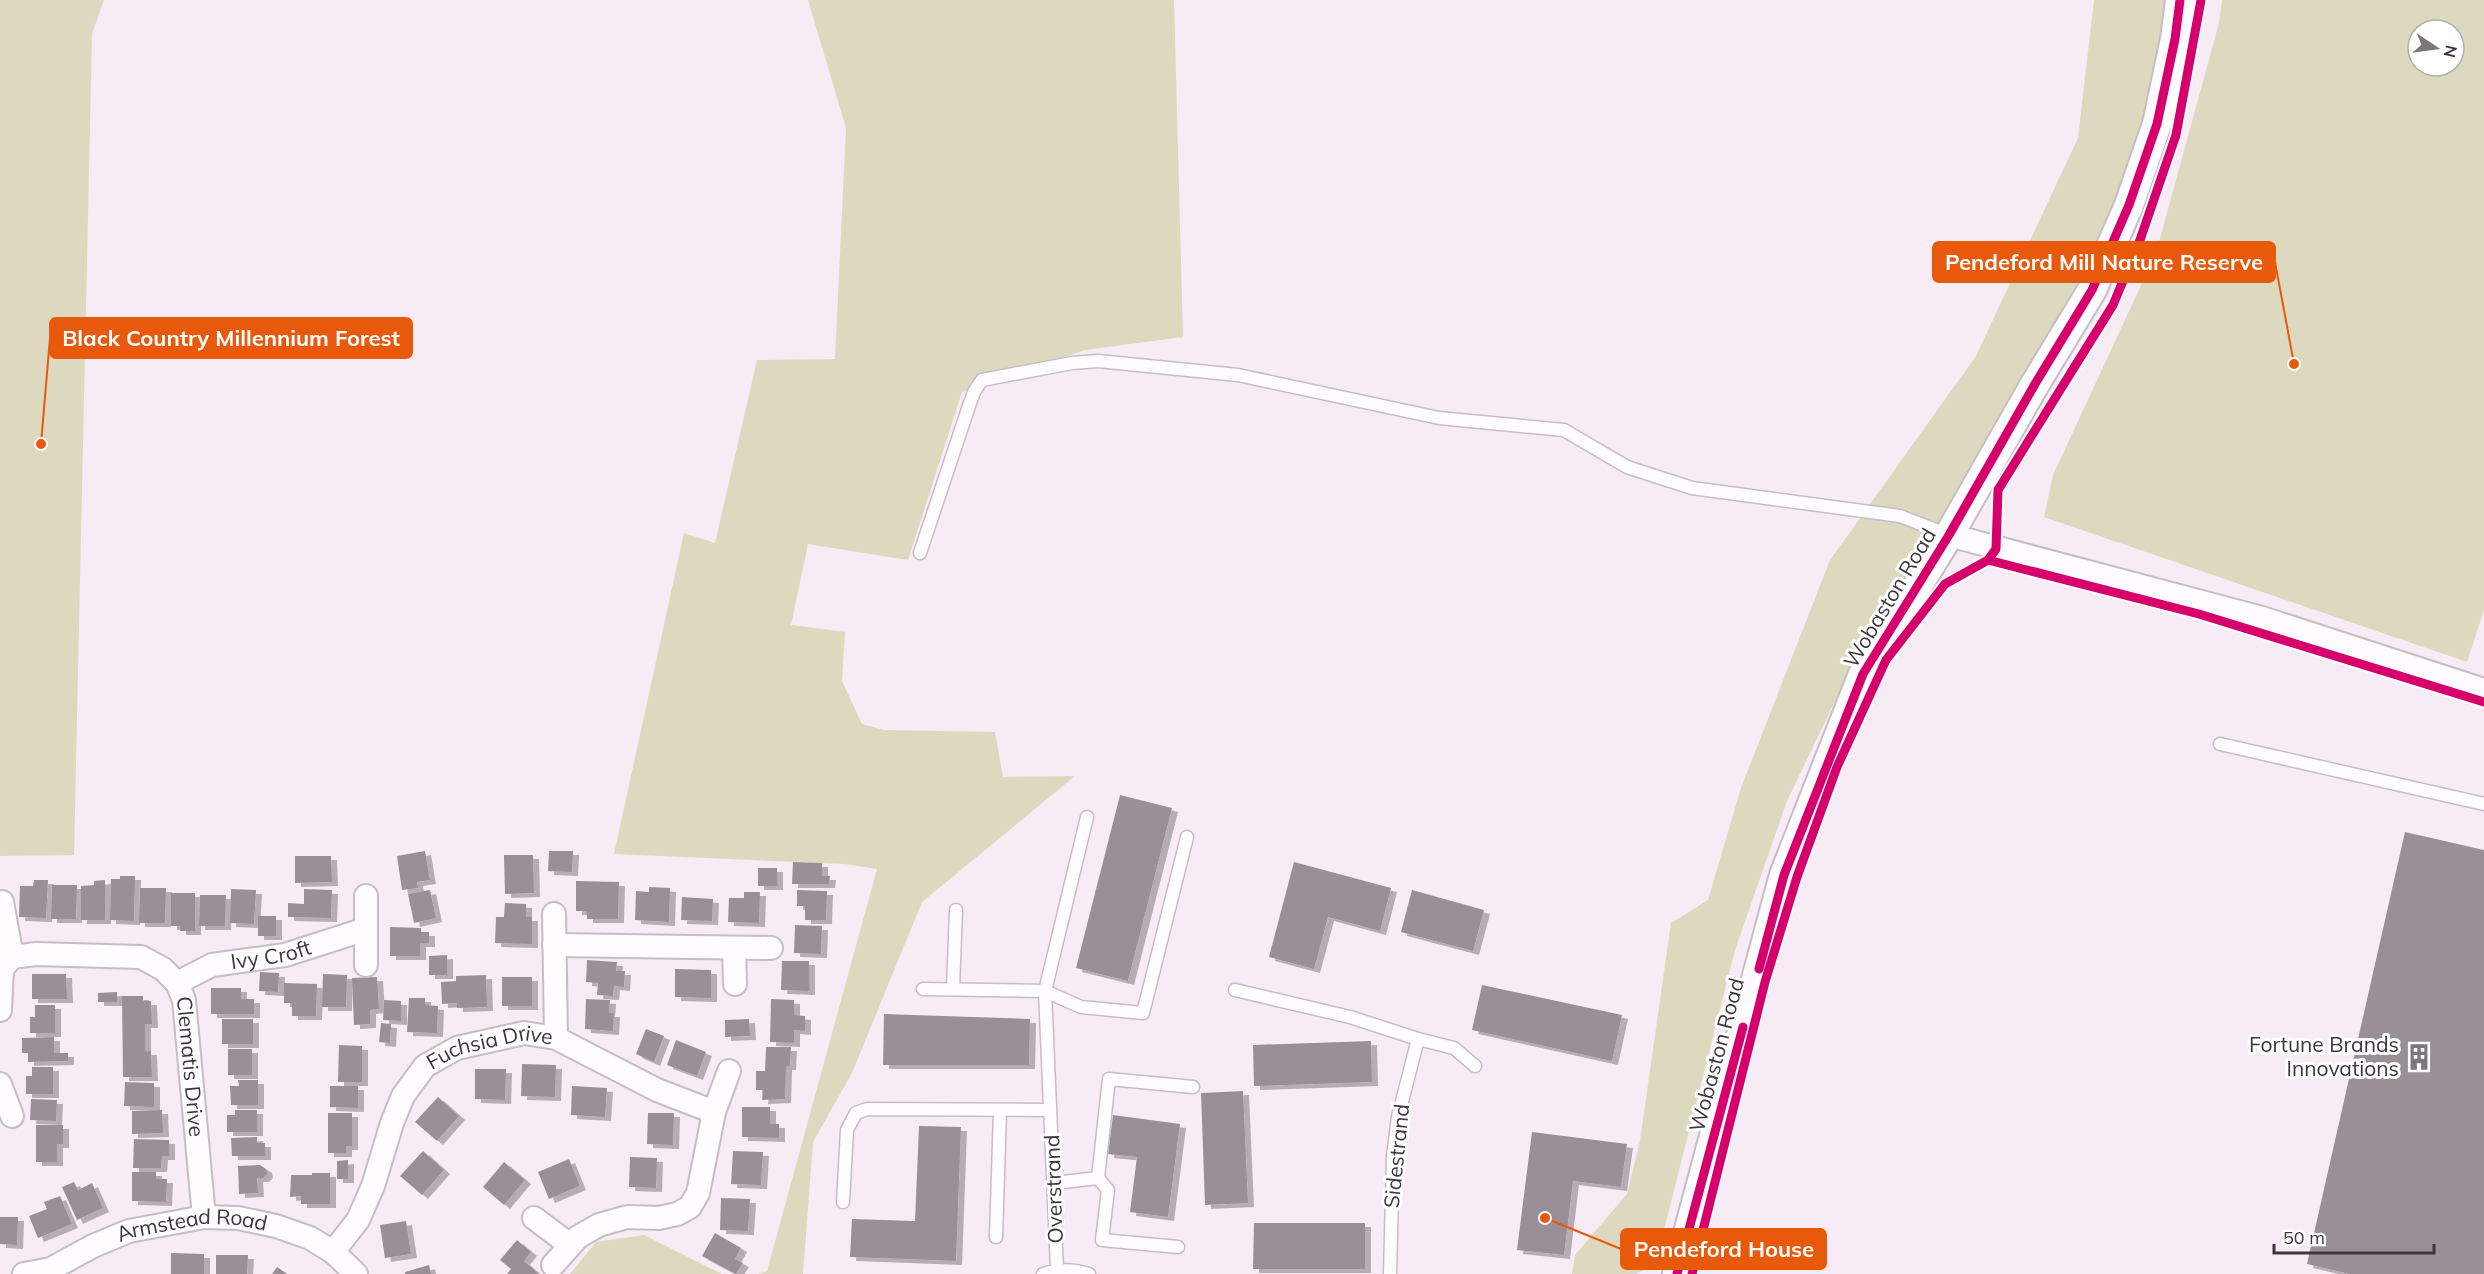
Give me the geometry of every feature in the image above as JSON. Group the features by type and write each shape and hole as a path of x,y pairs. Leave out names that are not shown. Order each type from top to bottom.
{"street":[{"name":"Wobaston Road","path":"1677,1274 1784,875 1863,674 1949,535 2035,384 2092,290 2129,205 2157,124 2175,39 2180,0"},
{"path":"1949,535 2262,618 2484,690"},
{"path":"366,896 366,965"},
{"path":"0,1010 2,969 12,957 2,902"},
{"path":"554,914 556,1038"},
{"name":"Ivy Croft","path":"177,983 212,965 285,955 366,929"},
{"path":"554,945 771,948"},
{"path":"734,948 735,984"},
{"name":"Clematis Drive","path":"12,957 36,954 141,957 163,969 177,983 184,1000 204,1217"},
{"name":"Fuchsia Drive","path":"333,1252 358,1220 374,1186 392,1123 403,1096 425,1066 457,1048 524,1034 556,1038 657,1090 714,1112"},
{"path":"553,1265 578,1238 599,1225 627,1217 659,1218 677,1214 690,1207 698,1193 714,1112 729,1071"},
{"path":"0,1085 12,1116"},
{"name":"Armstead Road","path":"24,1274 52,1271 93,1246 129,1231 204,1217 238,1218 276,1226 310,1238 333,1252 356,1274"},
{"path":"534,1218 570,1245"}],"lane":[{"path":"920,553 974,392 982,380 1072,363 1098,361 1238,375 1439,418 1564,430 1628,467 1692,488 1900,516 1949,535"},
{"path":"2220,744 2484,804"},
{"name":"Overstrand","path":"1057,1269 1045,991 1087,817"},
{"path":"922,989 1045,991 1081,1007 1143,1013 1187,837"},
{"path":"953,989 956,909"},
{"path":"1235,990 1350,1017 1454,1048 1475,1066"},
{"name":"Sidestrand","path":"1390,1274 1393,1156 1398,1117 1418,1039"},
{"path":"1178,1247 1102,1240 1108,1190 1098,1178 1109,1079 1193,1087"},
{"path":"843,1202 847,1130 856,1113 867,1109 1050,1110"},
{"path":"996,1237 1000,1110"},
{"path":"1054,1183 1098,1178"},
{"name":"Overstrand","path":"1043,1274 1057,1269 1089,1274"}],"shaded area":[{"path":"0,0 104,0 92,34 74,855 0,856"},
{"path":"808,0 1174,0 1183,337 1085,350 962,392 908,560 808,544 791,625 845,632 842,681 862,724 884,730 995,732 1003,777 1075,776 922,902 852,1073 813,1142 803,1274 758,1274 767,1271 877,869 845,864 614,854 684,533 715,543 757,360 835,359 846,128"},
{"path":"2094,0 2169,0 2146,123 2080,285 1849,672 1787,801 1735,950 1655,1265 1636,1274 1572,1274 1575,1255 1627,1194 1640,1141 1671,923 1708,900 1741,788 1830,560 1976,356 2078,138"},
{"path":"2222,0 2484,0 2484,610 2467,662 2044,517 2053,475 2156,253 2219,23"},
{"path":"644,1235 722,1274 570,1274 596,1242"}],"building":[{"path":"1120,795 1172,808 1128,981 1076,968"},
{"name":"Fortune Brands Innovations","path":"2405,832 2484,850 2484,1274 2350,1274 2307,1264"},
{"path":"425,851 430,880 417,882 418,888 402,890 397,856"},
{"path":"549,851 573,851 572,872 548,871"},
{"path":"504,855 533,855 534,893 505,894"},
{"path":"295,856 331,856 332,882 295,883"},
{"path":"793,862 822,863 822,876 830,876 829,884 792,884"},
{"path":"1294,862 1391,888 1380,931 1328,917 1314,969 1269,957"},
{"path":"758,868 777,868 777,886 758,886"},
{"path":"120,876 135,876 134,921 110,920 111,879 120,879"},
{"path":"34,880 48,880 46,918 19,917 20,886 33,886"},
{"path":"105,880 105,920 81,920 81,886 94,885 94,881"},
{"path":"576,881 619,882 618,919 587,919 587,911 576,911"},
{"path":"52,885 77,885 76,919 51,919"},
{"path":"649,887 670,888 669,922 635,920 636,891 649,892"},
{"path":"140,888 166,888 165,923 139,923"},
{"path":"231,889 256,890 254,924 230,923"},
{"path":"304,889 332,890 331,918 288,917 288,903 304,904"},
{"path":"430,890 436,918 414,923 408,894"},
{"path":"797,890 827,891 826,920 805,920 805,906 797,906"},
{"path":"1412,890 1484,910 1473,951 1401,932"},
{"path":"744,892 760,892 759,923 728,922 729,898 744,898"},
{"path":"171,893 195,893 195,931 180,931 180,926 171,926"},
{"path":"200,895 226,895 225,926 199,926"},
{"path":"682,897 713,899 712,921 681,920"},
{"path":"505,903 526,904 526,917 532,917 532,944 495,943 496,917 504,917"},
{"path":"258,916 276,916 276,936 258,936"},
{"path":"795,925 822,926 821,954 794,953"},
{"path":"390,927 421,928 421,932 429,932 429,943 420,943 420,956 390,956"},
{"path":"447,955 447,975 429,975 429,956"},
{"path":"587,960 617,962 616,971 625,971 624,987 614,986 613,996 597,995 598,983 586,982"},
{"path":"782,961 809,961 809,991 781,990"},
{"path":"675,969 711,970 711,998 675,997"},
{"path":"260,972 279,973 278,992 259,991"},
{"path":"32,974 66,974 67,999 32,999"},
{"path":"323,974 347,975 346,1007 322,1007"},
{"path":"486,975 487,1007 457,1008 457,1003 442,1004 441,982 456,981 456,976"},
{"path":"377,977 379,1009 370,1010 370,1024 354,1025 352,978"},
{"path":"502,977 532,977 532,1006 502,1006"},
{"path":"284,983 317,984 316,1016 292,1016 292,1003 284,1003"},
{"path":"1482,985 1622,1015 1612,1061 1472,1030"},
{"path":"211,988 241,988 241,999 254,999 254,1014 211,1014"},
{"path":"117,992 117,1002 98,1002 98,993"},
{"path":"122,996 143,996 143,1001 151,1001 152,1024 145,1024 145,1051 151,1051 152,1077 123,1077"},
{"path":"409,998 425,998 425,1005 438,1006 437,1033 407,1032"},
{"path":"586,999 610,1000 609,1013 614,1013 613,1031 585,1029"},
{"path":"771,999 794,1000 794,1015 805,1016 805,1031 794,1030 794,1043 770,1042"},
{"path":"384,1000 401,1001 401,1021 383,1020"},
{"path":"35,1005 55,1005 55,1033 30,1033 30,1017 35,1017"},
{"path":"884,1014 1030,1019 1029,1065 883,1065"},
{"path":"222,1019 253,1019 253,1044 222,1044"},
{"path":"749,1019 750,1036 725,1037 725,1020"},
{"path":"381,1023 391,1024 390,1043 379,1042"},
{"path":"646,1029 664,1036 654,1062 636,1054"},
{"path":"54,1037 54,1053 68,1053 68,1061 28,1062 28,1053 22,1053 22,1038"},
{"path":"676,1040 706,1052 697,1076 667,1065"},
{"path":"1371,1041 1372,1082 1254,1086 1253,1045"},
{"path":"339,1045 362,1046 362,1082 338,1082"},
{"path":"766,1047 791,1047 790,1066 786,1066 785,1099 762,1100 763,1090 756,1090 756,1071 765,1071"},
{"path":"228,1049 252,1049 252,1075 228,1075"},
{"path":"522,1064 556,1065 555,1097 521,1096"},
{"path":"32,1067 53,1067 53,1094 26,1094 26,1076 32,1076"},
{"path":"475,1069 506,1069 505,1100 475,1099"},
{"path":"238,1080 258,1080 258,1105 231,1105 230,1086 239,1086"},
{"path":"125,1082 154,1083 154,1107 124,1106"},
{"path":"330,1086 358,1086 358,1108 330,1107"},
{"path":"572,1086 607,1088 605,1117 571,1115"},
{"path":"1243,1091 1248,1203 1205,1205 1201,1093"},
{"path":"438,1097 459,1116 437,1141 415,1122"},
{"path":"31,1099 57,1100 56,1121 30,1120"},
{"path":"742,1107 770,1107 770,1124 779,1124 779,1138 742,1137"},
{"path":"162,1110 163,1133 132,1134 132,1111"},
{"path":"235,1110 257,1110 257,1132 227,1132 227,1115 235,1115"},
{"path":"328,1113 352,1113 352,1146 346,1146 346,1153 328,1153"},
{"path":"648,1113 674,1113 673,1145 647,1144"},
{"path":"1113,1115 1180,1124 1168,1217 1130,1212 1137,1157 1108,1154"},
{"path":"36,1125 63,1125 63,1144 57,1144 57,1162 36,1162"},
{"path":"919,1126 961,1127 956,1261 850,1257 852,1219 915,1221"},
{"path":"1532,1132 1627,1144 1621,1187 1573,1181 1564,1255 1517,1250"},
{"path":"257,1137 257,1143 265,1143 265,1156 232,1156 231,1138"},
{"path":"134,1139 169,1140 169,1156 162,1156 161,1168 133,1168"},
{"path":"423,1151 444,1170 422,1195 400,1176"},
{"path":"733,1151 763,1152 761,1185 731,1184"},
{"path":"630,1157 657,1158 656,1188 629,1187"},
{"path":"569,1159 580,1186 549,1199 538,1172"},
{"path":"348,1160 348,1179 337,1179 337,1161"},
{"path":"504,1162 525,1180 504,1205 483,1187"},
{"path":"260,1165 266,1169 267,1174 263,1178 257,1178 258,1193 239,1194 238,1166"},
{"path":"132,1172 156,1172 156,1179 167,1179 166,1202 132,1201"},
{"path":"312,1173 330,1173 330,1204 301,1204 301,1196 290,1197 291,1175 312,1175"},
{"path":"74,1182 78,1190 92,1183 103,1208 77,1220 62,1187"},
{"path":"60,1196 72,1224 38,1238 29,1216 47,1209 44,1202"},
{"path":"721,1198 750,1199 748,1231 720,1230"},
{"path":"0,1217 18,1217 17,1245 0,1244"},
{"path":"406,1221 411,1254 385,1258 380,1225"},
{"path":"1254,1223 1365,1223 1365,1269 1253,1269"},
{"path":"715,1233 741,1248 735,1259 743,1263 736,1274 702,1256"},
{"path":"517,1240 531,1252 524,1261 539,1274 507,1274 511,1269 500,1260"},
{"path":"171,1253 204,1254 204,1274 171,1274"},
{"path":"216,1255 248,1255 247,1274 216,1274"},
{"path":"429,1265 431,1274 405,1274 405,1272"},
{"path":"277,1267 287,1274 272,1274"}],"cycle path":[{"path":"1759,969 1784,875 1863,674 1949,535 2035,384 2092,290 2129,205 2157,124 2175,39 2180,0"},
{"path":"1692,1274 1765,982 1797,877 1837,767 1886,660 1945,584 1988,560 1996,549 1998,490 2113,305 2140,240 2176,135 2201,0"},
{"path":"1988,560 2199,614 2484,702"},
{"path":"1677,1274 1743,1027"}],"place":[{"name":"Pendeford Mill Nature Reserve","path":"2294,364"},
{"name":"Black Country Millennium Forest","path":"41,444"},
{"name":"Fortune Brands Innovations","path":"2419,1057"},
{"name":"Pendeford House","path":"1545,1218"}]}
